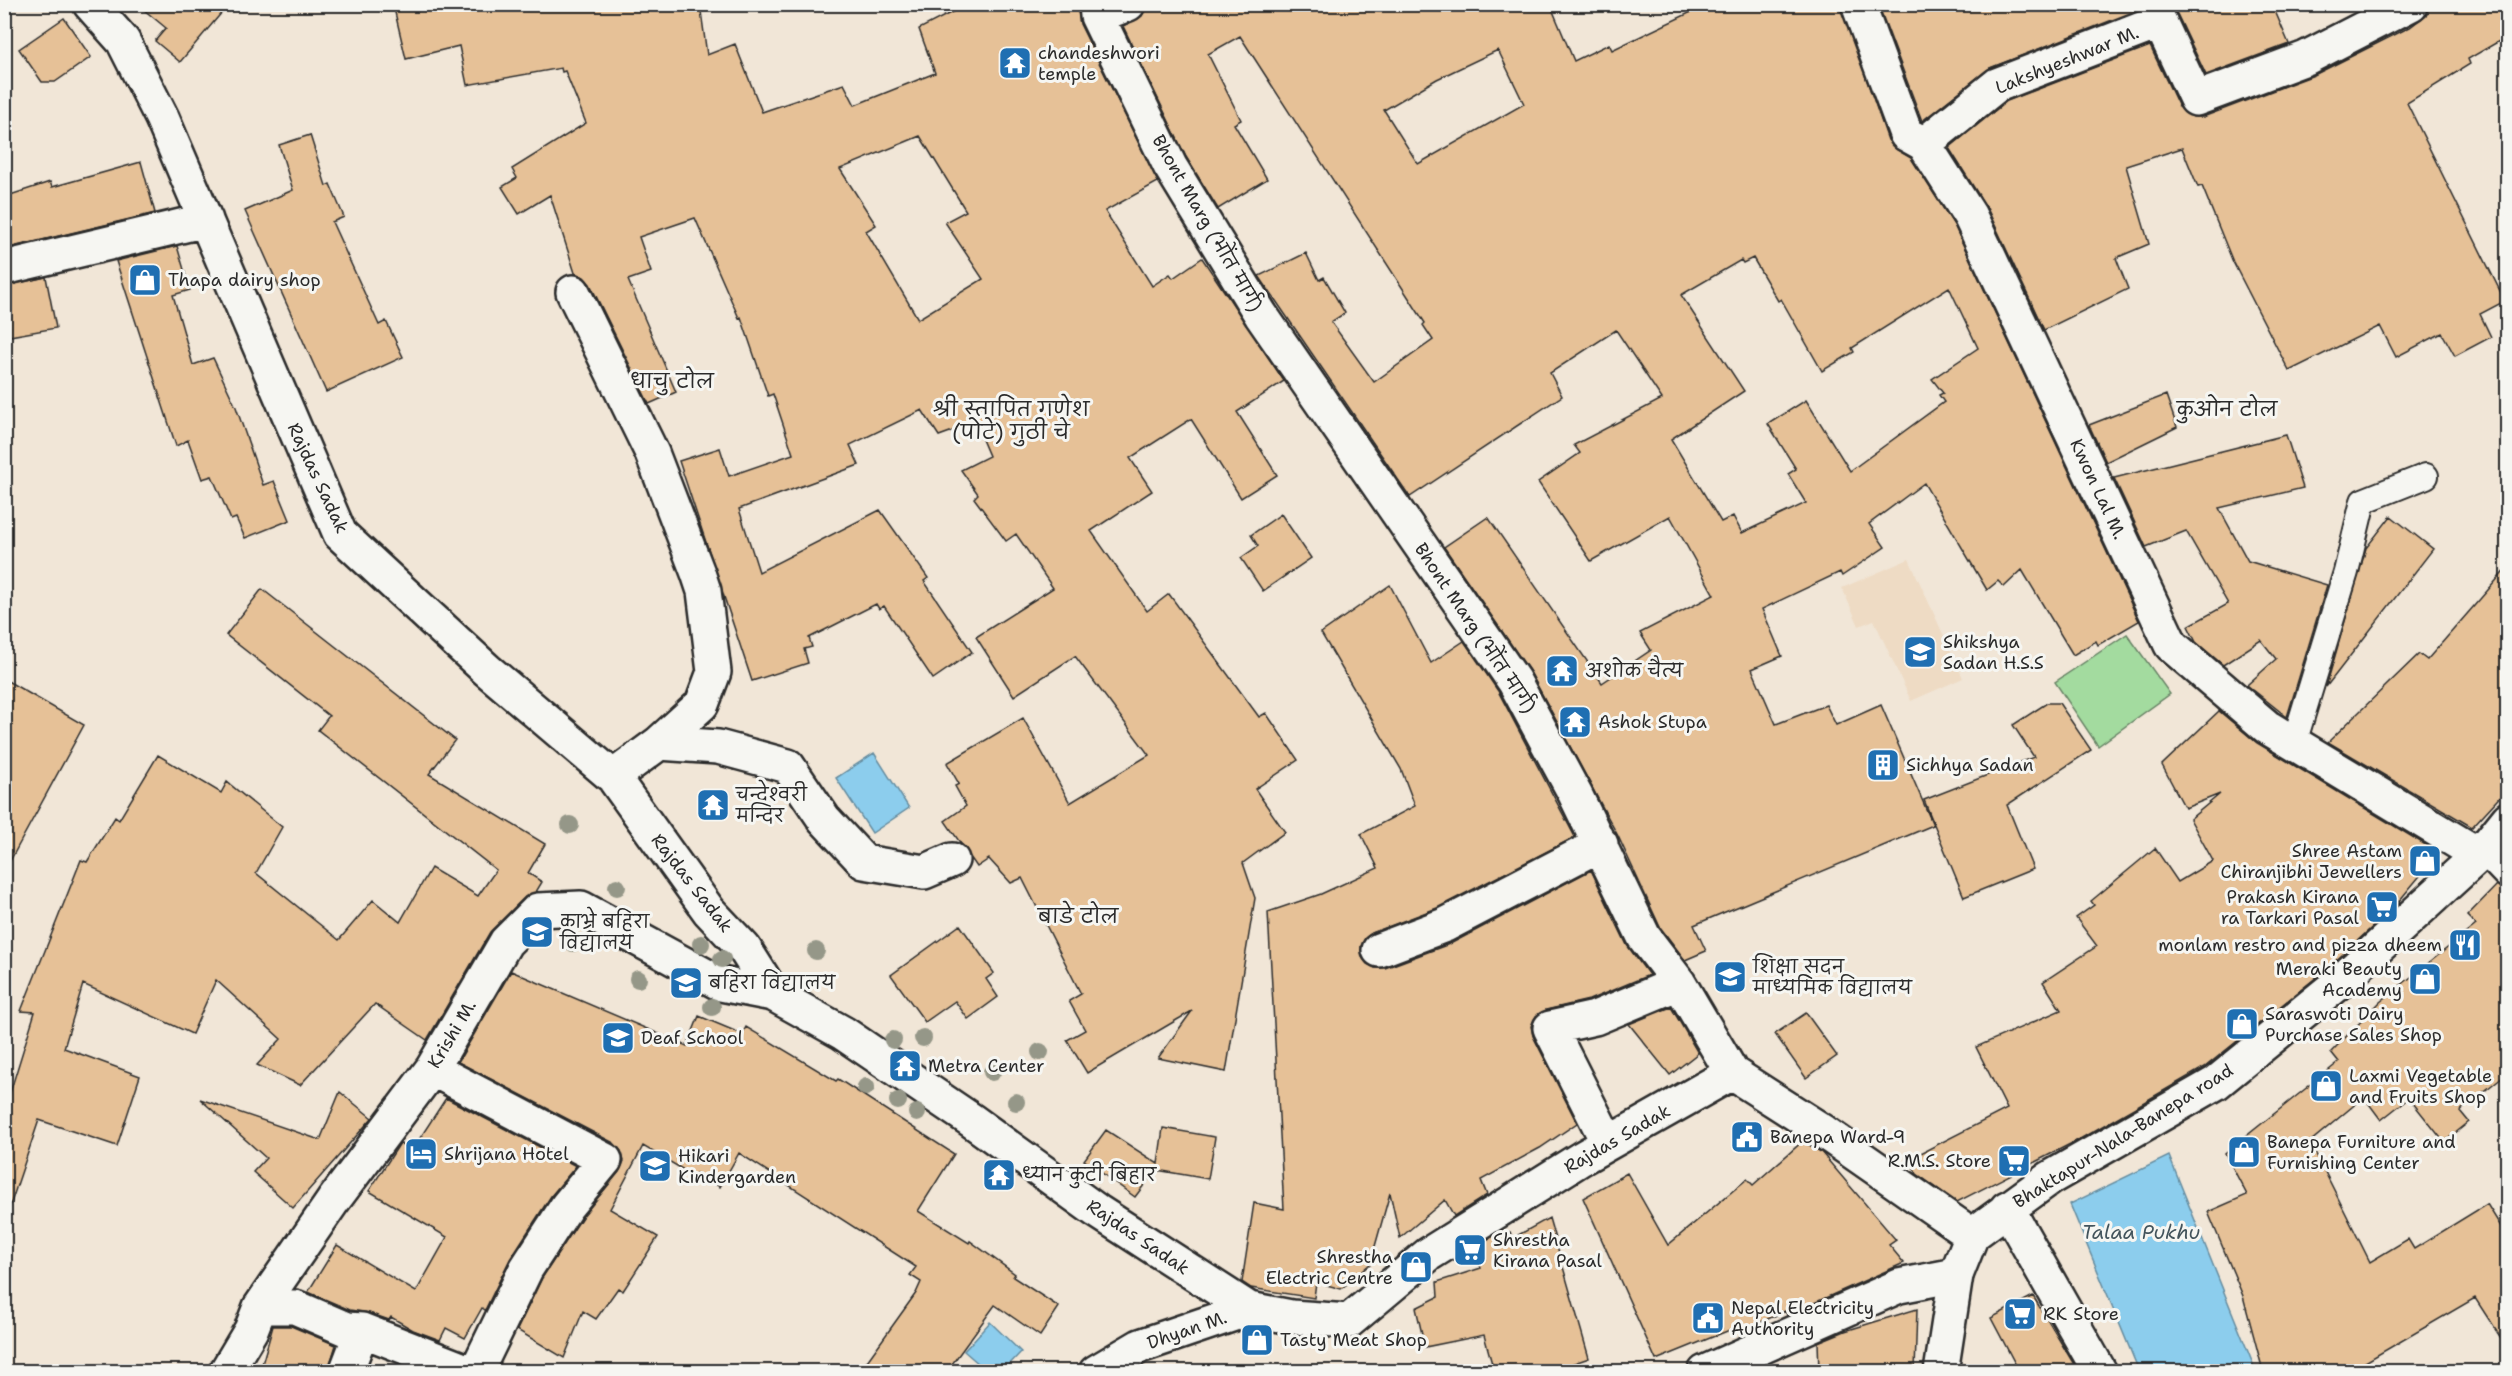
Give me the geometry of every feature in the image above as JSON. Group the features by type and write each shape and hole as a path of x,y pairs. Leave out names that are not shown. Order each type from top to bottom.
{"street":[{"name":"Rajdas Sadak","path":"90,4 123,41 162,118 340,534 487,670 613,777 709,911 744,948 773,994 843,1033 971,1119 1097,1211 1249,1309 1291,1317 1349,1321 1429,1254 1608,1143 1732,1073"},
{"path":"1097,10 1128,4"},
{"name":"Kwon Lal M.","path":"1858,4 1906,134 1924,144 1970,216 2171,645 2267,726 2482,850 2508,871"},
{"name":"Lakshyeshwar M.","path":"1924,144 1997,85 2160,22 2196,99 2306,58 2411,4"},
{"name":"Bhont Marg (भाेंत मार्ग)","path":"1097,10 1170,165 1230,265 1350,447 1514,681 1600,844 1644,937 1679,983 1732,1073 1824,1132 1972,1235"},
{"path":"4,268 206,220"},
{"path":"573,292 652,453 704,591 714,672 702,704 659,742 613,777"},
{"path":"659,742 718,747 788,766 824,819 864,862 924,872 952,860"},
{"name":"Bhaktapur-Nala-Banepa road","path":"1972,1235 2050,1178 2216,1083 2340,982 2482,850 2508,819"},
{"path":"1379,950 1445,925 1600,844"},
{"name":"Krishi M.","path":"226,1371 251,1330 260,1307 333,1202 432,1069 506,942 538,910 581,908 721,984 773,994"},
{"path":"1608,1143 1550,1028 1595,1018 1643,1000 1679,983"},
{"path":"432,1069 605,1161 567,1206 526,1269 476,1371"},
{"path":"2007,1208 2100,1371"},
{"path":"1941,1371 1956,1275 1972,1235"},
{"path":"1705,1371 1899,1286 1956,1275"},
{"path":"260,1307 295,1307 346,1329 362,1330 469,1371"},
{"name":"Dhyan M.","path":"1096,1371 1140,1346 1249,1309"},
{"path":"346,1371 362,1330"}],"lane":[{"path":"2294,743 2346,572 2362,501 2426,476"}],"shaded area":[{"name":"Shikshya Sadan H.S.S","path":"1909,559 1963,678 1911,701 1874,620 1859,626 1842,588"}],"green space":[{"path":"2127,634 2170,694 2098,746 2055,682"}],"water":[{"path":"874,753 909,808 872,833 836,778"},
{"name":"Talaa Pukhu","path":"2169,1156 2255,1369 2249,1371 2139,1371 2070,1204"},
{"path":"990,1322 1021,1352 1003,1371 987,1371 964,1351"}],"building":[{"path":"137,4 229,4 180,62 155,41 166,28"},
{"path":"393,4 700,4 707,55 735,44 762,112 844,84 855,105 935,73 919,29 968,4 1077,4 1080,24 1158,182 1105,211 1152,286 1170,274 1173,278 1202,258 1284,381 1237,412 1277,475 1241,498 1191,419 1130,458 1152,491 1091,531 1147,611 1169,594 1259,717 1266,713 1298,760 1255,789 1285,832 1243,863 1255,898 1226,1072 1158,1058 1192,1011 1087,1073 1067,1040 1085,1030 1069,1001 1081,994 1022,878 1011,883 989,859 977,867 945,821 966,806 955,786 959,784 947,763 1023,718 1070,803 1149,755 1075,656 1014,696 976,637 1053,588 1016,534 1006,541 974,498 978,494 961,470 989,456 975,423 939,436 922,410 850,445 859,465 739,509 759,572 880,510 928,578 924,581 972,652 933,679 884,606 879,609 876,604 809,638 812,647 804,649 808,663 752,681 679,461 720,448 729,476 793,454 773,394 768,396 741,317 739,318 695,218 639,237 651,272 628,280 676,392 649,404 590,284 584,277 575,273 550,195 519,214 502,187 517,178 512,169 586,123 565,71 562,72 561,68 467,85 459,46 406,59","holes":["920,136 966,211 945,222 983,279 918,319 866,231 876,225 840,169"]},
{"path":"1146,4 1550,4 1574,61 1609,44 1612,50 1708,4 1840,4 1888,140 1897,150 1911,158 1954,225 2139,621 2098,645 2096,641 2073,655 2022,570 2004,587 1998,581 1987,590 1924,483 1869,524 1885,547 1842,576 1840,572 1762,609 1782,656 1752,669 1776,724 1826,705 1836,725 1881,705 1933,825 1694,925 1706,951 1685,960 1660,927 1618,836 1530,672 1444,547 1488,517 1602,683 1651,650 1640,633 1714,595 1670,516 1591,561 1538,482 1580,453 1574,445 1662,399 1616,330 1550,373 1562,396 1410,497 1259,276 1306,253 1319,280 1324,277 1345,313 1331,322 1374,382 1433,340 1423,325 1425,323 1240,36 1208,54 1241,120 1234,124 1267,179 1218,209 1186,157 1123,26 1142,16","holes":["1498,50 1524,104 1418,164 1384,110 1437,79","1753,258 1778,301 1781,299 1822,371 1854,352 1852,348 1949,287 1978,348 1932,379 1943,393 1939,395 1944,402 1850,471 1806,400 1768,424 1796,469 1788,474 1806,503 1742,533 1733,516 1721,522 1671,439 1744,391 1681,295 1741,260 1743,263"]},
{"path":"1878,4 2153,4 1990,68 1922,121"},
{"path":"2165,4 2272,4 2289,44 2206,75 2177,14"},
{"path":"2430,4 2508,4 2508,36 2468,59 2470,64 2407,103 2505,301 2480,314 2491,337 2455,356 2442,333 2396,357 2380,326 2289,371 2233,262 2202,186 2198,187 2182,148 2126,166 2149,244 2116,258 2128,289 2044,330 1987,208 1949,148 2007,101 2150,46 2179,107 2193,117 2203,117 2314,75 2410,27 2426,15"},
{"path":"64,18 91,57 55,82 42,82 19,49"},
{"path":"310,135 326,186 330,184 344,217 332,222 379,325 386,321 403,357 326,392 245,211 293,190 279,145"},
{"path":"141,162 155,213 4,249 4,197 50,182 52,187"},
{"path":"177,246 190,290 173,295 193,365 213,358 236,407 263,485 274,481 290,520 245,538 236,518 231,520 212,476 202,479 188,440 176,446 116,261"},
{"path":"46,277 56,328 4,337 4,286"},
{"path":"2166,395 2177,427 2106,462 2089,425"},
{"path":"2286,435 2303,488 2219,508 2248,561 2327,585 2287,717 2247,685 2276,659 2261,640 2223,665 2196,642 2188,626 2228,604 2186,531 2146,547 2114,478"},
{"path":"1281,514 1311,558 1263,591 1241,558 1258,546 1251,535"},
{"path":"2391,516 2433,549 2326,687 2366,548"},
{"path":"2508,567 2508,788 2472,827 2328,742 2419,654 2427,660"},
{"path":"1390,585 1431,663 1464,641 1498,691 1575,837 1437,908 1372,933 1365,938 1361,946 1362,957 1367,964 1375,968 1385,968 1452,943 1591,870 1627,945 1649,975 1589,1000 1546,1010 1536,1016 1531,1026 1533,1036 1577,1123 1540,1148 1481,1180 1487,1195 1454,1216 1445,1200 1400,1238 1390,1193 1370,1264 1341,1289 1316,1282 1314,1298 1251,1288 1242,1282 1254,1203 1284,1209 1268,912 1321,894 1378,868 1361,834 1415,806 1401,769 1321,633"},
{"path":"262,589 455,740 429,774 545,844 528,873 542,882 536,892 525,897 490,932 427,1040 375,1004 300,1085 257,1065 281,1039 216,980 192,1034 83,984 64,1048 140,1076 117,1146 39,1120 10,1206 4,1205 4,1112 35,1012 21,1011 81,860 87,862 115,817 119,820 158,755 221,793 227,782 282,827 256,873 339,940 373,900 400,922 431,868 478,896 496,870 318,730 329,716 226,635"},
{"path":"4,679 84,725 4,872"},
{"path":"2047,703 2059,703 2091,750 2007,805 2033,869 1964,897 1924,800 2034,757 2013,725"},
{"path":"2219,711 2257,743 2439,853 2394,907 2328,968 2205,1067 2080,1139 1957,1202 1917,1174 1909,1159 2007,1109 1976,1047 2061,1010 2043,982 2097,946 2076,918 2094,905 2091,901 2155,848 2178,882 2213,861 2190,819 2220,794 2185,808 2162,765"},
{"path":"2497,885 2508,889 2508,1072 2460,1111 2469,1122 2444,1142 2409,1098 2381,1120 2364,1097 2310,1142 2370,1262 2408,1239 2414,1249 2487,1204 2508,1238 2508,1349 2475,1298 2350,1371 2263,1371 2243,1296 2208,1212 2247,1195 2225,1153 2339,1062 2331,1052 2380,1002 2476,925 2467,916"},
{"path":"960,925 994,973 986,979 998,997 968,1019 955,1001 925,1022 891,975"},
{"path":"511,971 687,1046 699,1016 742,1034 746,1027 836,1081 838,1079 954,1154 918,1211 969,1243 970,1241 1015,1274 1013,1277 1059,1307 1040,1336 995,1305 947,1371 860,1371 916,1293 921,1282 910,1275 916,1267 739,1153 720,1187 696,1173 694,1176 643,1146 610,1209 658,1237 623,1291 618,1288 596,1319 583,1311 564,1358 517,1330 542,1278 582,1217 619,1172 624,1161 621,1151 614,1143 458,1062"},
{"path":"1671,1007 1698,1053 1670,1075 1629,1024"},
{"path":"1806,1013 1837,1056 1806,1078 1775,1034"},
{"path":"340,1092 372,1118 293,1208 253,1172 266,1158 200,1099 320,1140"},
{"path":"446,1098 576,1166 551,1196 510,1259 485,1310 482,1308 465,1338 446,1328 440,1340 413,1330 391,1317 389,1320 369,1313 350,1310 308,1292 337,1245 416,1292 447,1237 369,1191 400,1143 411,1152"},
{"path":"1163,1128 1215,1137 1208,1179 1157,1170 1157,1168 1135,1197 1084,1160 1106,1130 1158,1164"},
{"path":"1803,1141 1821,1152 1896,1240 1889,1245 1904,1263 1787,1315 1785,1311 1744,1330 1742,1325 1656,1360 1583,1198 1627,1173 1668,1245 1747,1179 1753,1185"},
{"path":"1549,1218 1589,1358 1551,1371 1494,1371 1484,1335 1425,1347 1416,1308 1438,1297 1437,1282 1481,1268 1472,1249 1502,1231 1503,1234 1510,1232 1513,1238"},
{"path":"2033,1296 2078,1371 2019,1371 1991,1318"},
{"path":"1917,1309 1915,1371 1819,1371 1818,1342 1845,1331"},
{"path":"273,1326 291,1326 336,1345 328,1371 260,1371"}],"place":[{"name":"chandeshwori temple","path":"1015,63"},
{"name":"Thapa dairy shop","path":"145,280"},
{"name":"Shikshya Sadan H.S.S","path":"1920,652"},
{"name":"अशोक चैत्य","path":"1562,671"},
{"name":"Ashok Stupa","path":"1575,722"},
{"name":"Sichhya Sadan","path":"1883,765"},
{"name":"चन्देश्वरी मन्दिर","path":"713,805"},
{"name":"Shree Astam Chiranjibhi Jewellers","path":"2425,861"},
{"name":"Prakash Kirana ra Tarkari Pasal","path":"2382,907"},
{"name":"काभ्रे बहिरा विद्यालय","path":"537,932"},
{"name":"monlam restro and pizza dheem","path":"2465,945"},
{"name":"शिक्षा सदन माध्यमिक विद्यालय","path":"1730,977"},
{"name":"Meraki Beauty Academy","path":"2425,979"},
{"name":"बहिरा विद्यालय","path":"686,983"},
{"name":"Saraswoti Dairy Purchase Sales Shop","path":"2242,1024"},
{"name":"Deaf School","path":"618,1038"},
{"name":"Metra Center","path":"905,1066"},
{"name":"Laxmi Vegetable and Fruits Shop","path":"2326,1086"},
{"name":"Banepa Ward-9","path":"1747,1137"},
{"name":"Banepa Furniture and Furnishing Center","path":"2244,1152"},
{"name":"Shrijana Hotel","path":"421,1154"},
{"name":"R.M.S. Store","path":"2014,1161"},
{"name":"Hikari Kindergarden","path":"655,1166"},
{"name":"ध्यान कुटी बिहार","path":"999,1175"},
{"name":"Shrestha Kirana Pasal","path":"1470,1250"},
{"name":"Shrestha Electric Centre","path":"1416,1267"},
{"name":"RK Store","path":"2020,1314"},
{"name":"Nepal Electricity Authority","path":"1708,1318"},
{"name":"Tasty Meat Shop","path":"1257,1340"}],"district":[{"name":"धाचु टोल","path":"672,381"},
{"name":"कुओन टोल","path":"2227,409"},
{"name":"श्री स्तापित गणेश (पोटे) गुठी चे","path":"1011,420"},
{"name":"बाडे टोल","path":"1078,916"}]}
